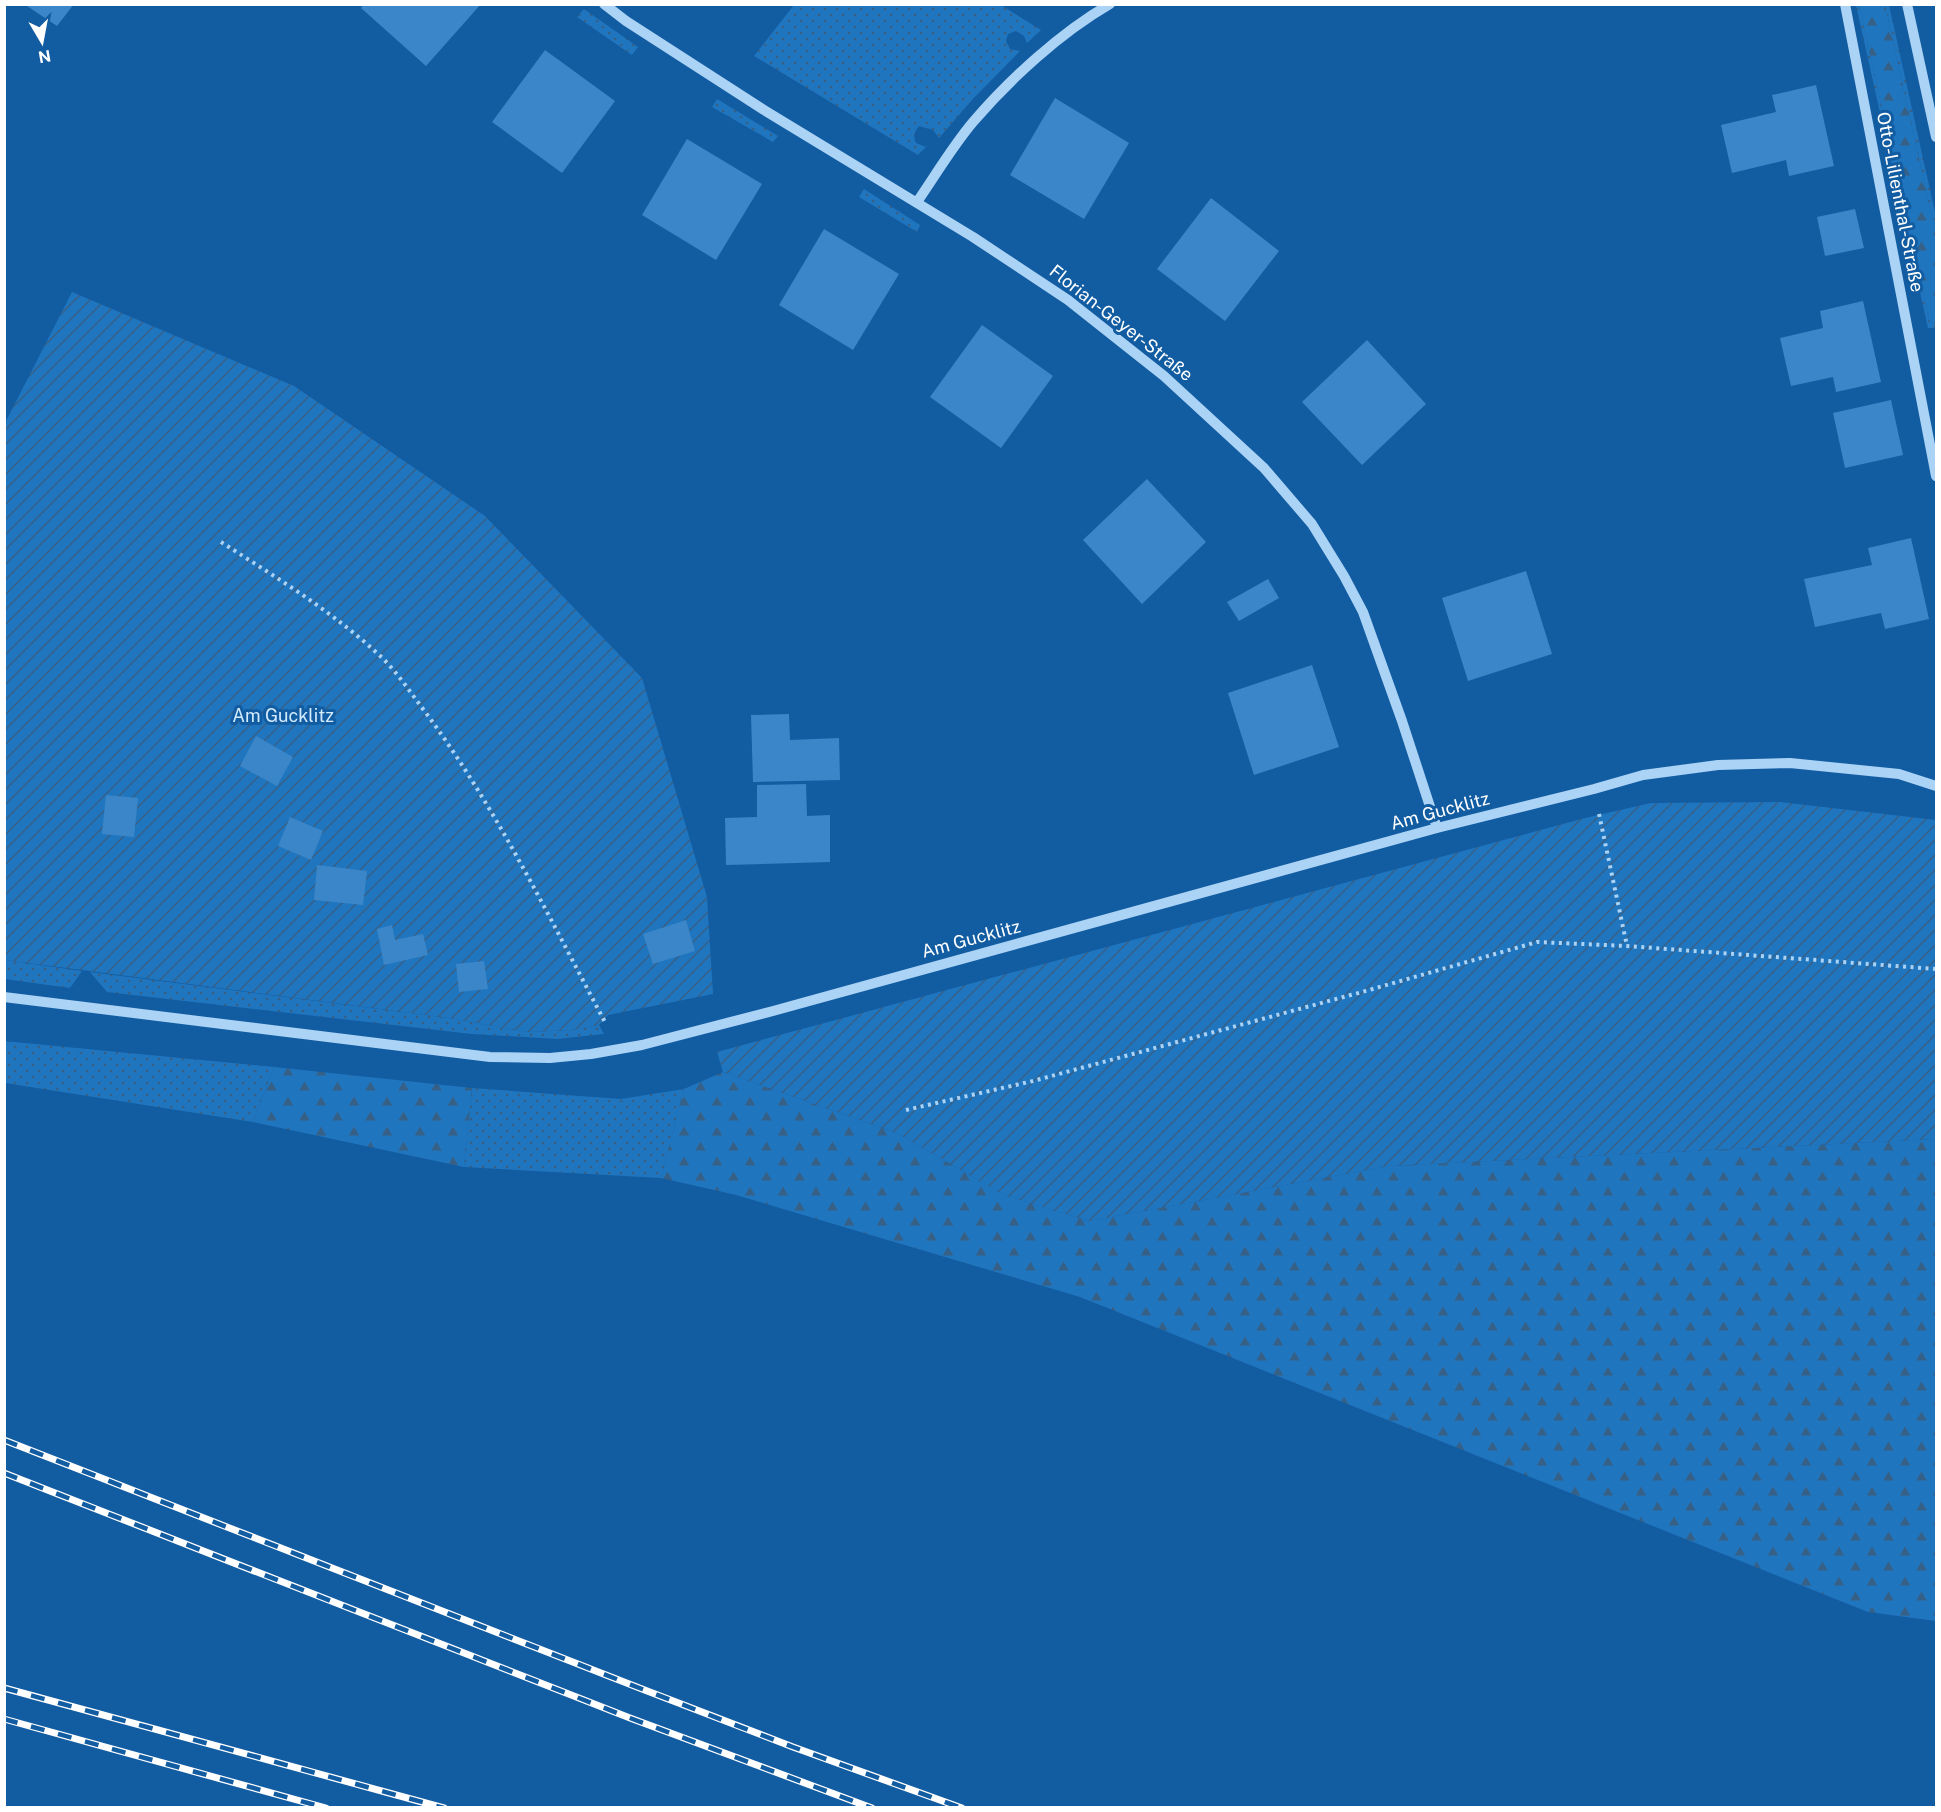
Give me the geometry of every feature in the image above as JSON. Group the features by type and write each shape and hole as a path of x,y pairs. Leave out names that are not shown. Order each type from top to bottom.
{"street":[{"name":"Florian-Geyer-Straße","path":"604,4 626,21 764,110 1020,267 1113,334 1206,414 1264,468 1312,525 1329,550 1363,612 1437,828"},
{"path":"917,202 973,123 1008,86 1055,43 1110,4"},
{"name":"Otto-Lilienthal-Straße","path":"1845,4 1936,476"},
{"path":"1907,4 1936,137"},
{"name":"Am Gucklitz","path":"4,997 490,1057 550,1058 619,1049 773,1011 1437,828 1643,775 1718,765 1790,763 1899,774 1936,786"}],"path":[{"path":"221,542 311,600 378,654 402,681 447,741 481,795 619,1049"},
{"path":"1594,789 1627,946"},
{"path":"906,1110 1033,1081 1351,996 1537,942 1627,946 1936,969"}],"green space":[{"path":"794,5 1001,5 1041,30 1027,43 1024,36 1016,31 1008,34 1006,41 1010,49 1020,51 939,138 933,130 919,126 914,134 915,141 926,147 918,155 754,56"},
{"path":"1856,5 1859,5 1930,324 1936,324 1936,328 1928,328"},
{"path":"1859,5 1885,5 1936,236 1936,324 1930,324"},
{"path":"1885,5 1889,5 1936,217 1936,236"},
{"path":"584,9 638,47 632,55 577,17"},
{"path":"717,99 778,136 773,142 712,107"},
{"path":"864,189 920,225 917,232 859,197"},
{"name":"Am Gucklitz","path":"72,292 294,386 485,516 642,678 707,897 713,994 608,1015 599,1025 570,1030 528,1032 449,1018 5,960 5,423"},
{"path":"1780,802 1936,820 1936,1139 1389,1166 1089,1221 1004,1195 897,1133 723,1072 717,1052 1585,818 1651,803"},
{"path":"5,960 82,971 70,988 5,979"},
{"path":"90,972 449,1018 528,1032 570,1030 599,1025 604,1034 557,1039 472,1034 107,992"},
{"path":"4,1041 274,1067 253,1122 5,1083"},
{"path":"274,1067 472,1088 464,1167 253,1122"},
{"path":"723,1072 897,1133 1004,1195 1089,1221 1389,1166 1936,1139 1936,1621 1868,1612 1080,1297 736,1195 661,1178 684,1089"},
{"path":"472,1088 621,1099 684,1089 661,1178 464,1167"}],"building":[{"path":"24,4 74,4 57,26"},
{"path":"364,4 481,4 426,66 361,8"},
{"path":"545,50 615,101 562,173 492,122"},
{"path":"1816,85 1834,166 1789,176 1786,160 1732,173 1721,125 1776,112 1772,95"},
{"path":"1055,98 1129,143 1084,219 1010,175"},
{"path":"687,139 762,184 716,260 642,215"},
{"path":"1211,198 1279,251 1225,321 1157,269"},
{"path":"1855,209 1864,248 1825,256 1817,217"},
{"path":"824,229 899,274 853,350 779,305"},
{"path":"1863,301 1881,382 1836,392 1833,377 1791,386 1780,338 1823,328 1820,311"},
{"path":"982,325 1053,376 1001,448 930,397"},
{"path":"1367,340 1426,404 1362,465 1302,402"},
{"path":"1891,400 1903,455 1845,468 1833,413"},
{"path":"1147,479 1206,542 1142,604 1083,540"},
{"path":"1911,538 1929,619 1885,629 1881,613 1815,627 1804,579 1872,565 1868,548"},
{"path":"1526,571 1552,654 1468,681 1442,598"},
{"path":"1268,579 1279,598 1239,621 1227,602"},
{"path":"1312,665 1339,747 1254,775 1228,693"},
{"path":"789,714 790,740 839,738 840,780 753,782 751,715"},
{"path":"256,736 293,757 277,786 240,766"},
{"path":"806,784 807,816 830,815 830,862 726,865 725,818 757,817 757,785"},
{"path":"106,795 138,798 134,837 102,834"},
{"path":"290,817 323,831 311,860 278,846"},
{"path":"317,865 367,871 363,905 314,900"},
{"path":"686,920 695,951 653,964 643,934"},
{"path":"392,925 395,940 423,934 428,955 384,965 377,929"},
{"path":"484,961 488,989 459,992 456,964"}],"railway":[{"path":"4,1440 642,1689 962,1808"},
{"path":"4,1473 630,1718 872,1808"},
{"path":"4,1688 444,1808"},
{"path":"4,1719 326,1808"}]}
